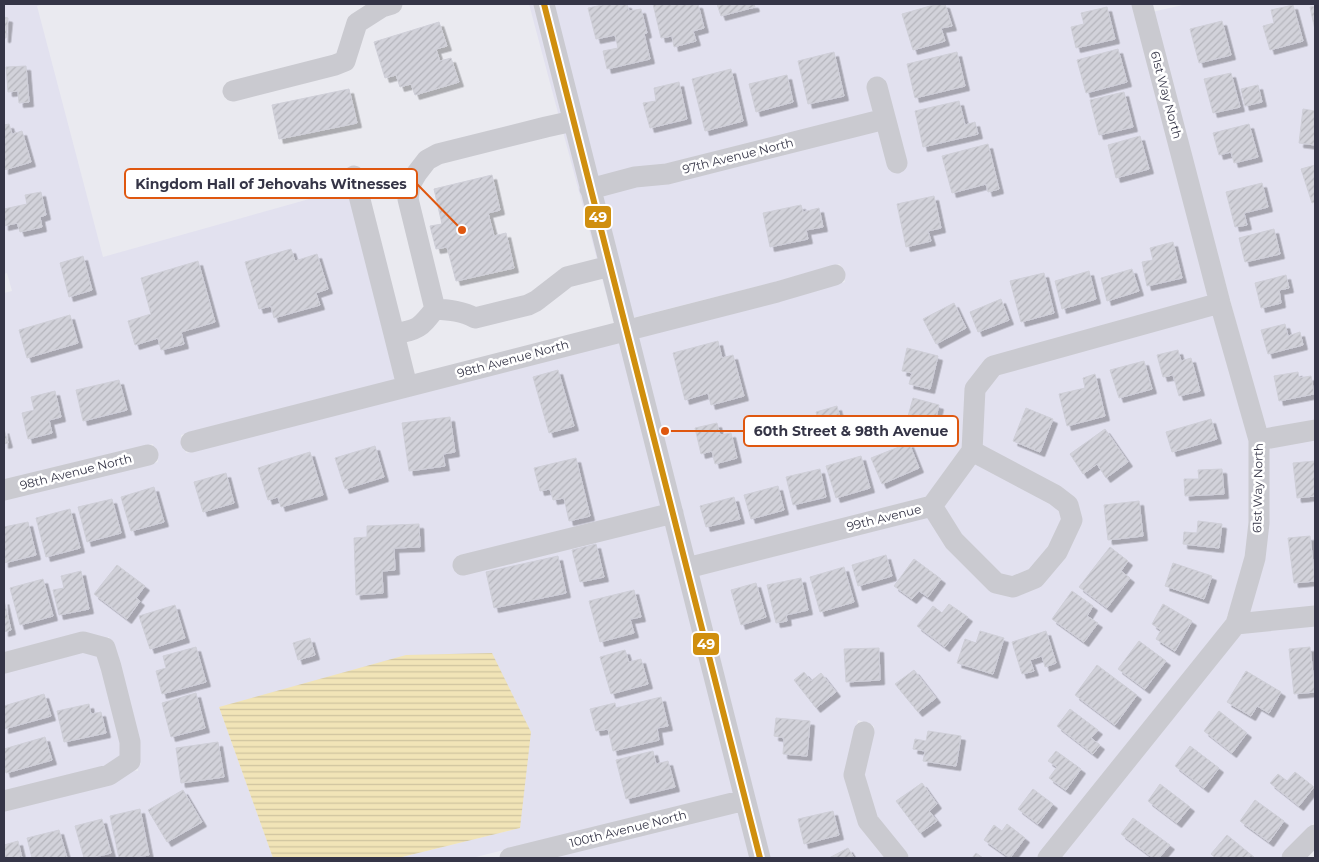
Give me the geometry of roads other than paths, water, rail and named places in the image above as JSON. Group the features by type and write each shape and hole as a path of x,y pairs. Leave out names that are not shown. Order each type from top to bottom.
{"street":[{"path":"233,90 345,61 357,23 382,7 392,4"},
{"path":"544,4 760,858"},
{"name":"61st Way North","path":"1048,858 1236,624 1255,558 1259,523 1259,440 1220,303 1144,4"},
{"path":"877,87 896,163"},
{"name":"97th Avenue North","path":"590,189 635,177 667,174 885,119"},
{"path":"435,309 408,199 410,186 426,160 438,154 573,121"},
{"path":"354,176 407,386"},
{"path":"435,309 467,314 475,318 528,305 536,301 567,276 610,266"},
{"name":"98th Avenue North","path":"191,442 626,329 777,292 835,275"},
{"path":"932,506 954,541 996,583 1013,587 1035,578 1057,552 1072,520 1068,506 1055,495 972,451 976,389 993,366 1220,303"},
{"path":"394,334 414,330 422,325 435,309"},
{"path":"1259,440 1315,430"},
{"name":"99th Avenue","path":"687,568 932,506 972,451"},
{"name":"98th Avenue North","path":"4,490 148,455"},
{"path":"463,565 673,513"},
{"path":"1236,624 1315,616"},
{"path":"4,663 83,642 105,648 130,742 130,761 109,775 4,801"},
{"path":"864,732 854,774 868,821 898,858"},
{"name":"100th Avenue North","path":"510,858 745,800"},
{"path":"1292,858 1315,835"}],"place":[{"name":"Kingdom Hall of Jehovahs Witnesses","path":"462,230"},
{"name":"60th Street & 98th Avenue","path":"665,431"}]}
